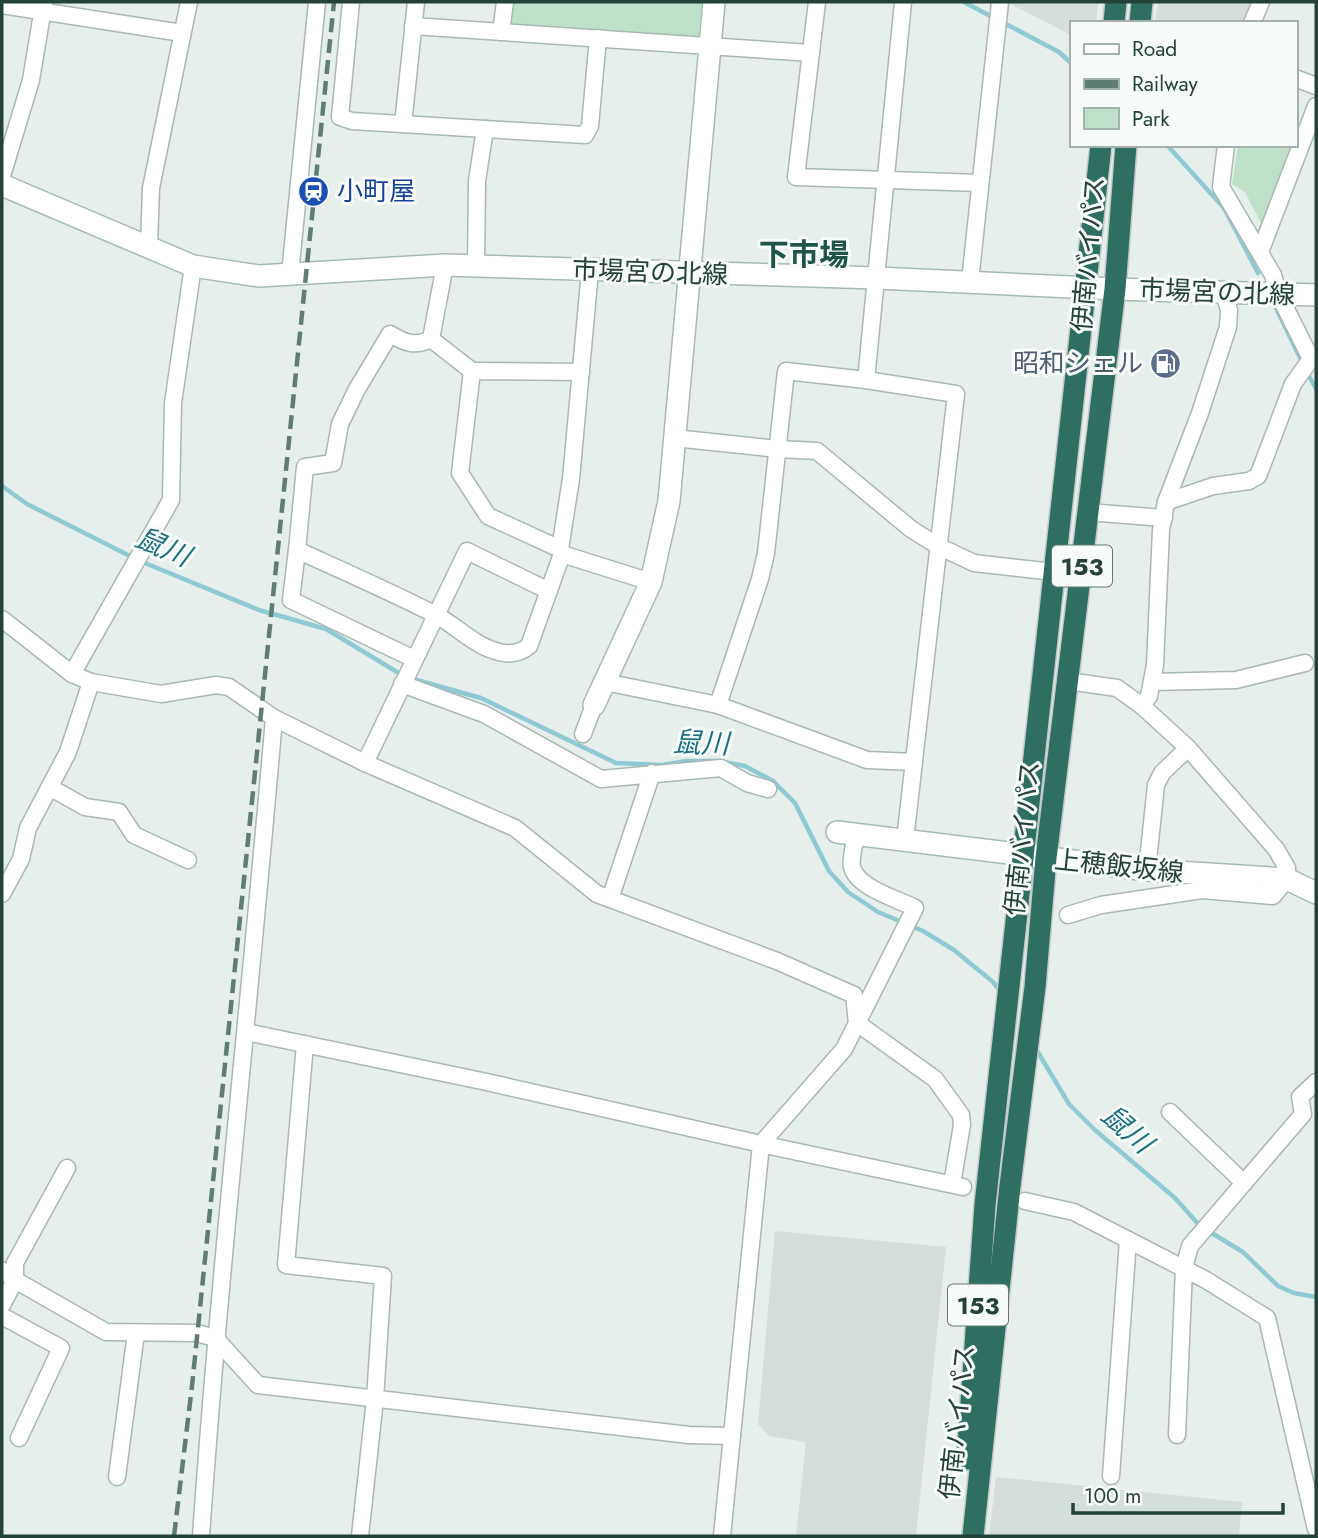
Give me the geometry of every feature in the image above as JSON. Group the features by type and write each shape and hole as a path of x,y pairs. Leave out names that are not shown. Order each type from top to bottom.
{"highway":[{"path":"1114,21 1116,2"},
{"path":"1140,21 1142,2"},
{"name":"伊南バイパス","path":"962,1536 985,1205 1101,147"},
{"name":"伊南バイパス","path":"973,1536 1035,987 1046,858 1115,289 1126,147"}],"street":[{"path":"149,247 151,188 189,2"},
{"path":"290,274 317,2"},
{"path":"351,2 340,117 352,121 585,135 590,125 598,38"},
{"path":"403,124 416,2"},
{"path":"502,33 505,2"},
{"path":"583,734 651,582 669,501 713,2"},
{"path":"817,2 796,177 980,183"},
{"path":"866,380 902,2"},
{"path":"1253,21 1261,2"},
{"path":"2,5 43,6 182,33"},
{"path":"2,176 31,80 43,6"},
{"path":"970,281 999,6"},
{"path":"413,26 811,53"},
{"path":"1297,79 1316,86"},
{"path":"1260,252 1316,106"},
{"path":"476,266 477,181 485,129"},
{"path":"1088,512 1165,510 1213,486 1249,481 1258,476 1293,384 1311,359 1278,293 1273,275 1221,187 1226,147"},
{"name":"市場宮の北線","path":"2,185 193,266 259,276 445,265 1316,295"},
{"path":"431,339 445,265"},
{"path":"72,674 171,500 173,403 193,266"},
{"path":"297,550 437,615 478,643 498,652 521,652 529,646 561,552 571,479 590,271"},
{"path":"1142,706 1149,696 1153,682 1161,530 1165,510 1228,327 1229,310 1224,292"},
{"path":"413,662 291,600 305,467 333,463 340,424 356,389 390,334 405,343 422,343 431,339"},
{"path":"431,339 472,371 581,372"},
{"path":"472,371 460,473 488,516 561,552 651,582"},
{"path":"718,705 760,579 786,371 956,394 905,840"},
{"path":"674,438 778,449 817,450 911,529 938,546 974,563 1053,572"},
{"path":"365,763 467,551 549,591"},
{"path":"2,620 72,674 91,682 161,694 216,685 229,687 274,719 365,763 515,828 597,894 777,961 854,995 857,1023 936,1079 961,1115 958,1186 246,1032"},
{"path":"1153,682 1236,680 1305,663"},
{"path":"605,681 718,705 867,760 914,762"},
{"path":"1068,681 1117,688 1142,706 1188,748 1276,849 1287,868 1287,880 1273,897 1202,890 1101,905 1068,915"},
{"path":"2,894 21,859 28,828 68,752 91,682"},
{"path":"401,684 484,714 601,779 721,768 747,783 768,789"},
{"path":"201,1536 215,1338 274,719"},
{"path":"1147,870 1156,785 1162,773 1188,748"},
{"path":"610,899 652,773"},
{"path":"51,788 85,807 119,812 134,835 188,860"},
{"path":"722,1536 761,1144 844,1049 915,908 900,900 888,898 855,876 847,833"},
{"name":"上穂飯坂線","path":"847,833 1147,870 1287,880 1316,893"},
{"path":"304,1044 286,1265 383,1276 360,1536"},
{"path":"1177,1436 1184,1268 1190,1246 1303,1114 1300,1097 1316,1082"},
{"path":"1170,1112 1244,1183"},
{"path":"2,1305 8,1275 67,1168"},
{"path":"1025,1201 1074,1212 1184,1268 1268,1318 1316,1529"},
{"path":"1111,1476 1128,1240"},
{"path":"8,1275 106,1332 197,1333 215,1338 258,1385 689,1435 732,1436"},
{"path":"2,1316 61,1348 19,1438"},
{"path":"117,1477 136,1333"}],"shaded area":[{"path":"1007,2 1098,2 1096,21 1070,21 1070,34"},
{"path":"1158,2 1255,2 1247,21 1155,21"},
{"path":"775,1231 946,1247 916,1536 796,1536 806,1442 769,1436 758,1424"},
{"path":"996,1477 1242,1502 1239,1536 989,1536"}],"green space":[{"path":"510,2 702,2 699,36 696,39 514,28 508,22"},
{"path":"1238,147 1295,147 1263,227 1245,192 1232,184"}],"waterway":[{"path":"964,2 994,18"},
{"path":"1002,22 1059,52 1070,62"},
{"path":"1169,147 1224,208 1258,273"},
{"path":"1276,308 1303,364"},
{"path":"1307,372 1316,389"},
{"name":"鼠川","path":"2,486 27,504 132,557"},
{"name":"鼠川","path":"140,561 259,610 326,629 397,672 481,698 616,763 662,765 686,761 718,761 745,766 773,781 795,803 829,871 848,892 878,912 923,931 954,950 1000,991"},
{"name":"鼠川","path":"1036,1049 1069,1104 1095,1130 1175,1198 1200,1226 1243,1252 1278,1286 1294,1293 1316,1297"}],"railway":[{"path":"174,1536 192,1386 334,2"}],"place":[{"name":"小町屋","path":"314,191"},
{"name":"昭和シェル","path":"1166,363"}],"district":[{"name":"下市場","path":"804,254"}]}
